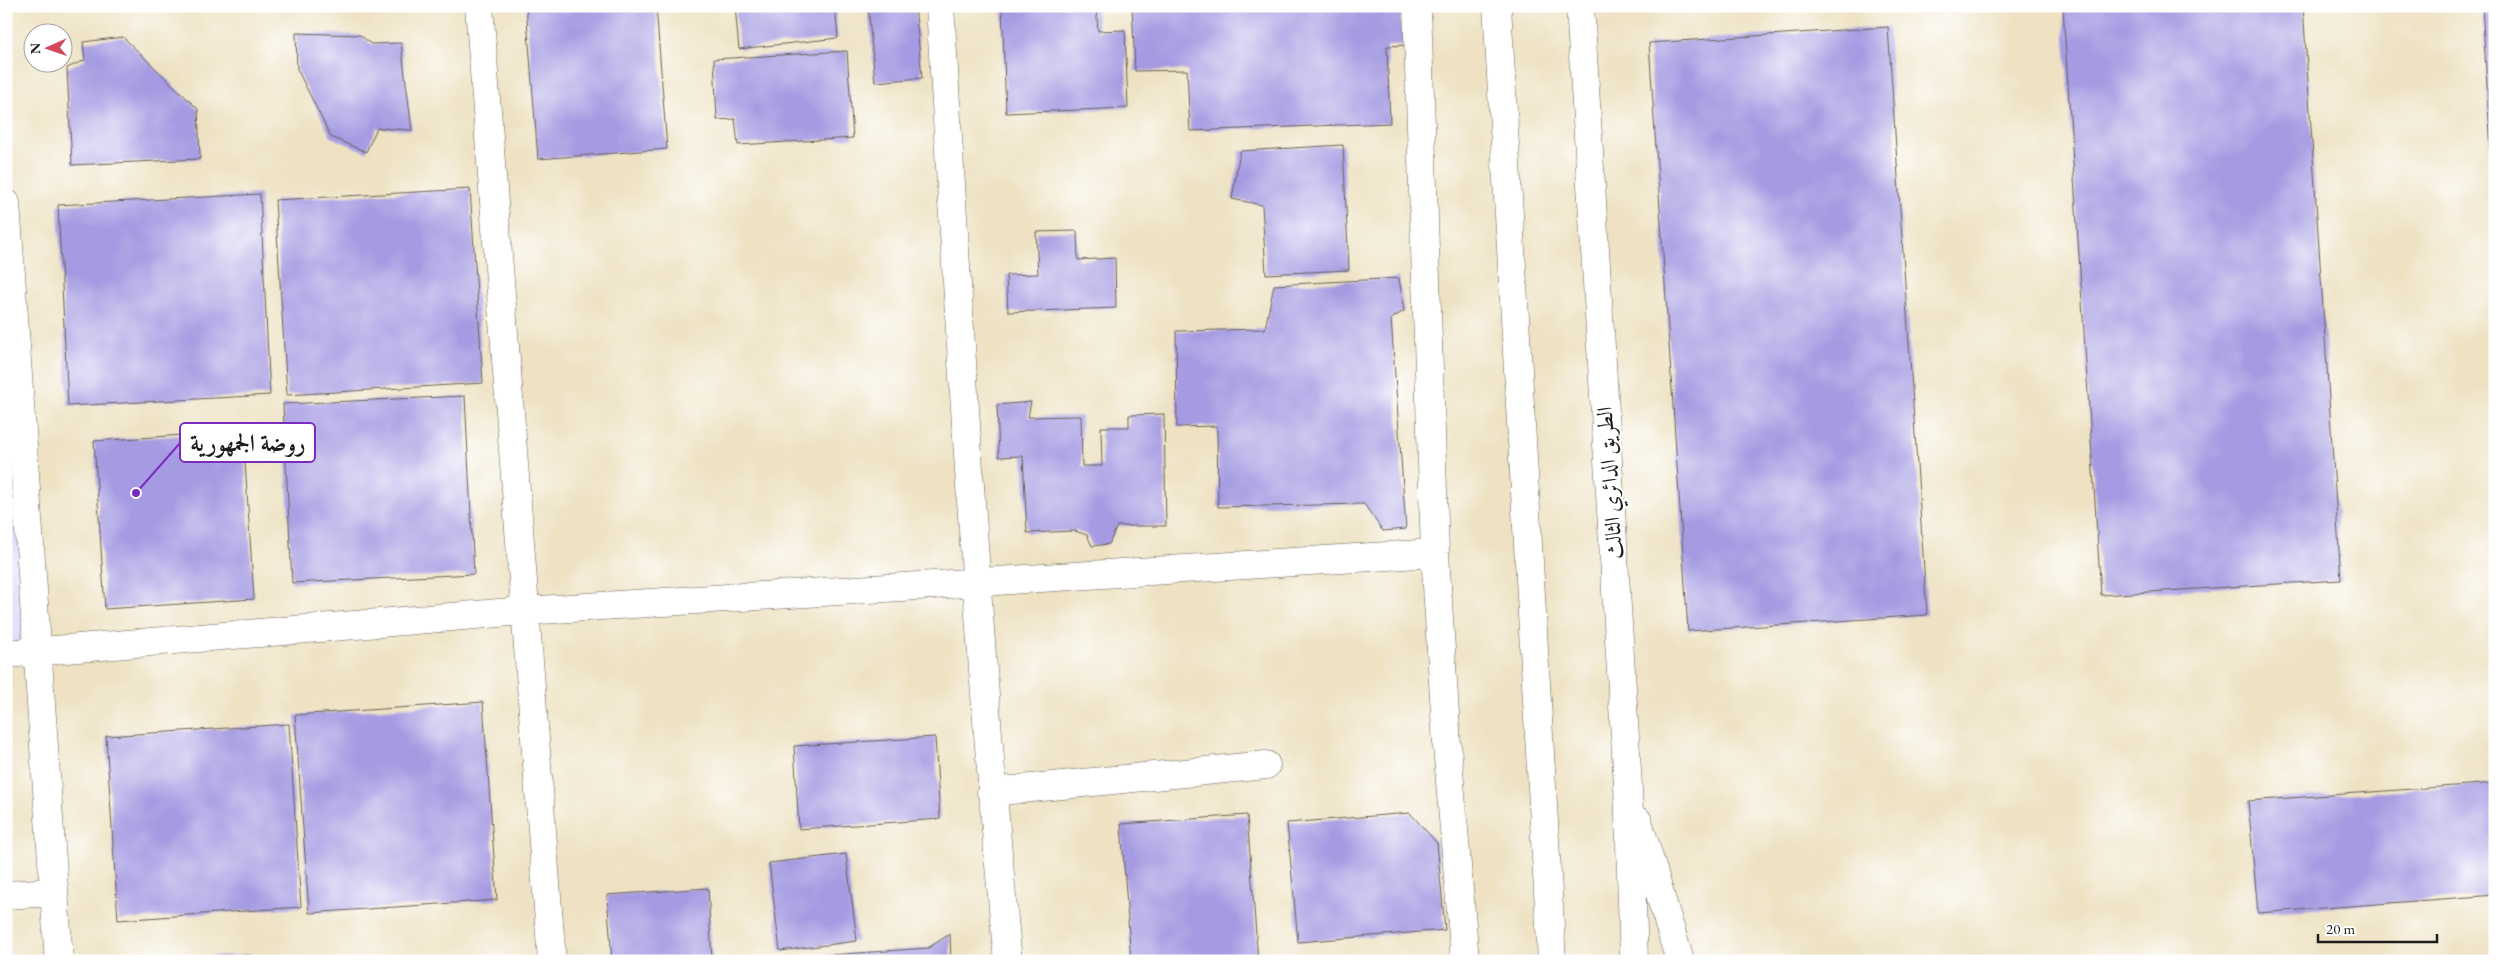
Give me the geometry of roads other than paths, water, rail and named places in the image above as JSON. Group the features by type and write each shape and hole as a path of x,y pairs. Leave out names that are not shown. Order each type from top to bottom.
{"main road":[{"path":"479,6 552,961"},
{"path":"940,6 976,584 991,792 1008,961"},
{"path":"1417,6 1435,553 1447,746 1465,961"},
{"path":"1497,6 1552,961"},
{"name":"الطريق الدائري الثالث","path":"1580,6 1628,786 1634,961"},
{"path":"6,203 59,961"},
{"path":"6,654 524,611 976,584 1435,553"},
{"path":"991,792 1266,765"},
{"path":"1628,786 1680,961"},
{"path":"6,895 53,892"}],"place":[{"name":"روضة الجمهورية","path":"136,493"}]}
